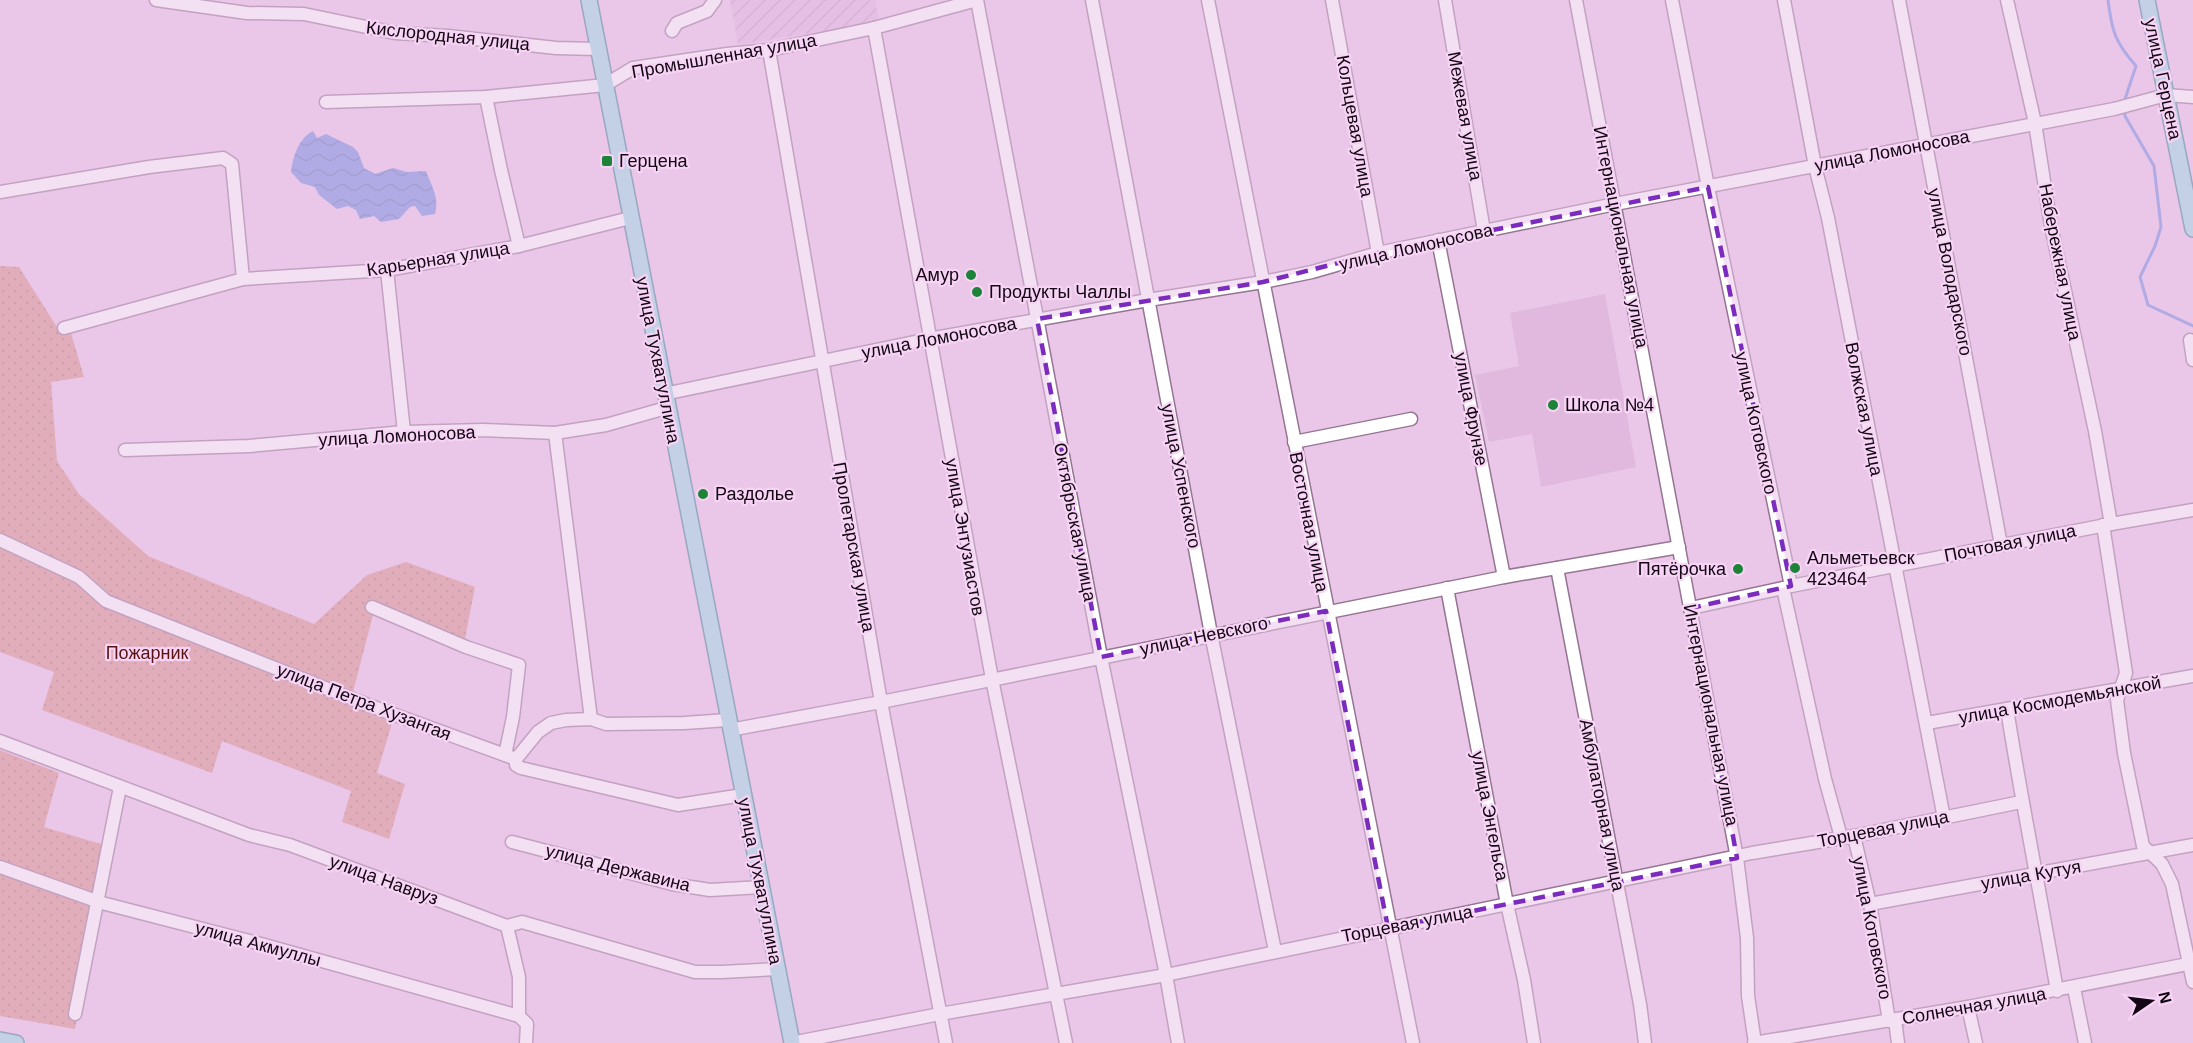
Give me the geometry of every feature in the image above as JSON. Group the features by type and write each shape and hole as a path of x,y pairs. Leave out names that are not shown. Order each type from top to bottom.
{"main road":[{"name":"улица Тухватуллина","path":"589,0 665,401 792,1043"},
{"name":"улица Герцена","path":"2146,0 2193,229"},
{"path":"0,1040 16,1043"}],"street":[{"name":"Кислородная улица","path":"156,0 247,13 304,14 395,33 448,36 556,48 598,49"},
{"path":"672,31 677,23 707,11 715,0"},
{"name":"Промышленная улица","path":"326,102 486,97 605,85 633,68 769,50 874,28 977,0"},
{"name":"Октябрьская улица","path":"977,0 1101,657 1178,1043"},
{"name":"улица Успенского","path":"1092,0 1211,634 1275,951"},
{"name":"Восточная улица","path":"1208,0 1326,611 1413,1043"},
{"name":"Кольцевая улица","path":"1332,0 1378,252"},
{"name":"Межевая улица","path":"1445,0 1484,231"},
{"name":"Интернациональная улица","path":"1576,0 1737,858 1747,938 1748,996 1755,1043"},
{"name":"улица Котовского","path":"1672,0 1825,779 1841,837"},
{"name":"Волжская улица","path":"1784,0 1944,818"},
{"name":"улица Володарского","path":"1899,0 2001,545"},
{"name":"Набережная улица","path":"2007,0 2035,123 2051,226 2095,431 2126,673 2117,700 2124,753 2143,846 2162,864 2172,884 2192,964 2193,982"},
{"name":"улица Энтузиастов","path":"874,28 992,680 1066,1043"},
{"name":"Пролетарская улица","path":"769,50 881,702 946,1043"},
{"path":"2166,95 2193,97"},
{"name":"улица Ломоносова","path":"124,450 249,446 404,432 483,430 555,433 606,425 665,401 929,339 1263,282 1312,272 1378,252 1615,204 2114,109 2166,95"},
{"path":"486,97 519,246"},
{"path":"0,192 149,167 223,158 232,164 243,279"},
{"name":"Карьерная улица","path":"64,328 243,279 387,270 519,246 630,219"},
{"name":"улица Фрунзе","path":"1438,240 1504,577"},
{"path":"387,270 404,432"},
{"path":"2190,340 2193,360"},
{"path":"1294,442 1411,419"},
{"path":"555,433 591,719"},
{"name":"Почтовая улица","path":"1691,608 1896,565 2107,524 2193,510"},
{"name":"улица Петра Хузангая","path":"0,540 79,577 106,601 369,705 511,757 521,768 678,805 743,795"},
{"name":"улица Невского","path":"729,725 881,702 1326,611 1679,547"},
{"name":"Амбулаторная улица","path":"1557,568 1640,1004 1645,1043"},
{"name":"улица Энгельса","path":"1447,588 1507,904 1524,980 1534,1043"},
{"path":"372,607 466,647 519,665 511,757"},
{"name":"улица Космодемьянской","path":"1927,723 2193,676"},
{"path":"2007,709 2021,802 2037,874 2057,991"},
{"path":"511,757 551,723 566,720 591,719 606,724 729,725"},
{"name":"улица Навруз","path":"0,741 249,835 290,845 507,926 522,922 595,945 695,972 777,969"},
{"path":"75,1014 120,787"},
{"name":"Торцевая улица","path":"792,1043 940,1014 1166,975 1507,904 2021,802"},
{"name":"улица Котовского","path":"1854,836 1898,1043"},
{"name":"улица Державина","path":"512,842 672,884 710,890 762,887"},
{"name":"улица Кутуя","path":"1870,904 2193,845"},
{"name":"улица Акмуллы","path":"0,867 97,901 519,1016"},
{"path":"507,926 519,977 519,1016 527,1024 526,1043"},
{"name":"Солнечная улица","path":"1755,1043 2057,991 2192,964"},
{"path":"2073,988 2085,1043"},
{"path":"1968,1007 1976,1043"}],"highlighted area":[{"path":"1708,187 1791,586 1691,608 1737,858 1388,928 1326,611 1101,657 1037,319 1263,282 1378,253"}],"shaded area":[{"path":"730,0 875,0 879,22 738,45"},
{"name":"Школа №4","path":"1605,294 1636,467 1541,487 1532,434 1489,442 1475,375 1519,366 1510,313"}],"green space":[{"name":"Пожарник","path":"0,266 19,267 62,335 71,333 84,377 51,382 57,461 79,494 148,556 314,624 367,575 406,562 475,587 464,644 374,611 351,700 394,717 377,773 405,784 389,839 342,822 351,791 222,741 212,773 42,710 54,672 0,652"},
{"path":"0,750 59,773 44,827 111,847 75,1029 0,1016"}],"water":[{"path":"313,131 317,138 326,134 353,147 358,152 364,168 375,174 393,168 407,172 426,171 436,197 435,214 422,216 415,206 410,207 399,219 381,222 374,216 360,219 356,210 348,206 337,209 319,195 315,187 301,183 291,172 298,148 304,138"}],"waterway":[{"path":"2108,0 2116,36 2123,50 2136,66 2124,102"},
{"path":"2124,108 2125,116 2154,166 2161,227 2155,246 2140,277 2148,305 2193,326"}],"place":[{"name":"Герцена","path":"607,161"},
{"name":"Амур","path":"971,275"},
{"name":"Продукты Чаллы","path":"977,292"},
{"name":"Школа №4","path":"1553,405"},
{"name":"Раздолье","path":"703,494"},
{"name":"Альметьевск 423464","path":"1795,568"},
{"name":"Пятёрочка","path":"1738,569"}]}
